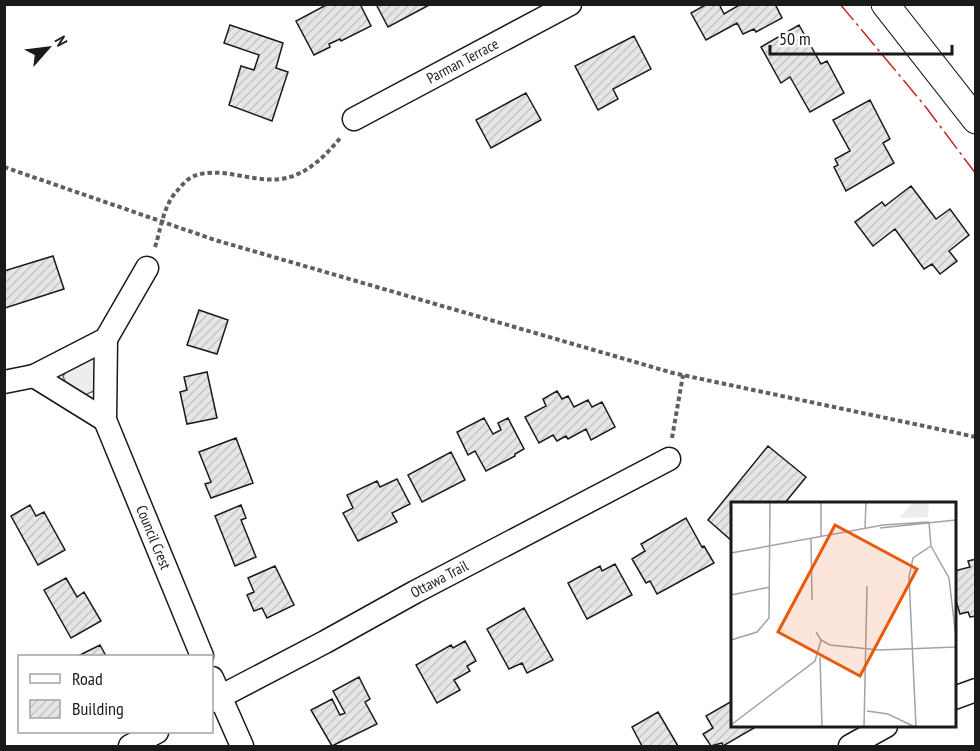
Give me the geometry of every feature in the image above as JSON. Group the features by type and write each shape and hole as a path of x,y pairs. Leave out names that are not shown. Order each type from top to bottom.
{"street":[{"name":"Parman Terrace","path":"354,120 570,4"},
{"path":"885,4 975,120"},
{"name":"Council Crest","path":"147,268 106,339 105,420 201,655"},
{"path":"4,382 34,376 106,339"},
{"path":"34,376 105,420"},
{"name":"Ottawa Trail","path":"214,692 669,459"},
{"path":"956,697 975,690"},
{"path":"214,692 242,747"},
{"path":"850,747 884,727"},
{"path":"130,747 155,733"}],"path":[{"path":"161,222 175,193 193,176 214,172 260,180 287,178 309,168 329,152 354,120"},
{"path":"4,167 238,247 683,375 975,436"},
{"path":"669,459 683,375"}],"shaded area":[{"path":"95,356 98,385 94,391 85,395 65,382 63,376 66,371"}],"building":[{"path":"328,4 360,4 371,26 341,41 340,39 329,44 330,47 314,55 296,21"},
{"path":"376,4 431,4 388,27"},
{"path":"707,4 719,4 724,14 741,4 775,4 782,18 756,32 754,29 743,34 737,23 706,40 691,13"},
{"path":"230,25 283,43 276,68 288,72 272,121 229,105 241,66 254,70 259,55 224,43"},
{"path":"799,25 821,64 827,61 844,93 810,112 790,77 781,83 761,47"},
{"path":"634,36 651,69 613,89 618,99 598,110 575,66"},
{"path":"526,93 541,120 491,148 476,120"},
{"path":"870,100 890,139 883,143 894,163 846,191 834,167 838,165 835,159 850,151 833,120"},
{"path":"911,186 936,219 950,209 969,235 949,251 957,261 940,274 932,264 924,269 895,229 873,246 855,222 882,202 885,206"},
{"path":"53,256 64,289 5,308 4,271"},
{"path":"199,310 228,320 217,354 187,345"},
{"path":"207,372 217,418 187,424 180,392 187,390 184,377"},
{"path":"557,391 562,399 568,396 574,407 588,400 592,407 602,402 615,427 591,440 586,429 568,439 566,436 557,441 553,435 539,443 525,417 546,406 543,399"},
{"path":"484,418 493,434 501,430 498,423 508,418 524,449 486,471 475,451 468,455 457,432"},
{"path":"236,438 253,483 211,498 205,484 211,482 199,452"},
{"path":"768,446 806,477 786,502 731,502 731,540 708,520"},
{"path":"451,452 465,480 422,502 408,475"},
{"path":"397,479 410,504 392,513 397,522 358,541 343,513 353,508 347,495 377,481 380,487"},
{"path":"30,505 36,516 44,512 65,550 38,565 11,516"},
{"path":"241,505 246,518 241,520 256,557 235,566 215,516"},
{"path":"686,518 714,563 657,594 650,581 646,583 632,559 645,551 641,544"},
{"path":"976,559 976,616 970,617 968,612 960,614 956,601 956,570 970,567 968,561"},
{"path":"615,564 632,595 587,619 568,583 600,566 602,571"},
{"path":"275,566 294,605 267,618 262,608 254,611 247,595 254,592 248,578"},
{"path":"66,578 77,597 84,592 101,621 71,638 44,590"},
{"path":"524,608 553,660 527,673 522,663 509,669 487,629"},
{"path":"465,641 476,661 467,666 470,671 454,680 460,690 437,703 416,665 451,645 453,648"},
{"path":"100,645 105,655 80,655"},
{"path":"359,677 370,699 365,702 377,724 332,746 311,710 332,699 340,715 345,713 333,691"},
{"path":"731,702 731,727 754,728 723,746 722,743 711,746 703,734 713,728 706,716"},
{"path":"658,712 678,746 642,746 632,727"}],"power":[{"path":"840,4 925,106 976,174"}]}
